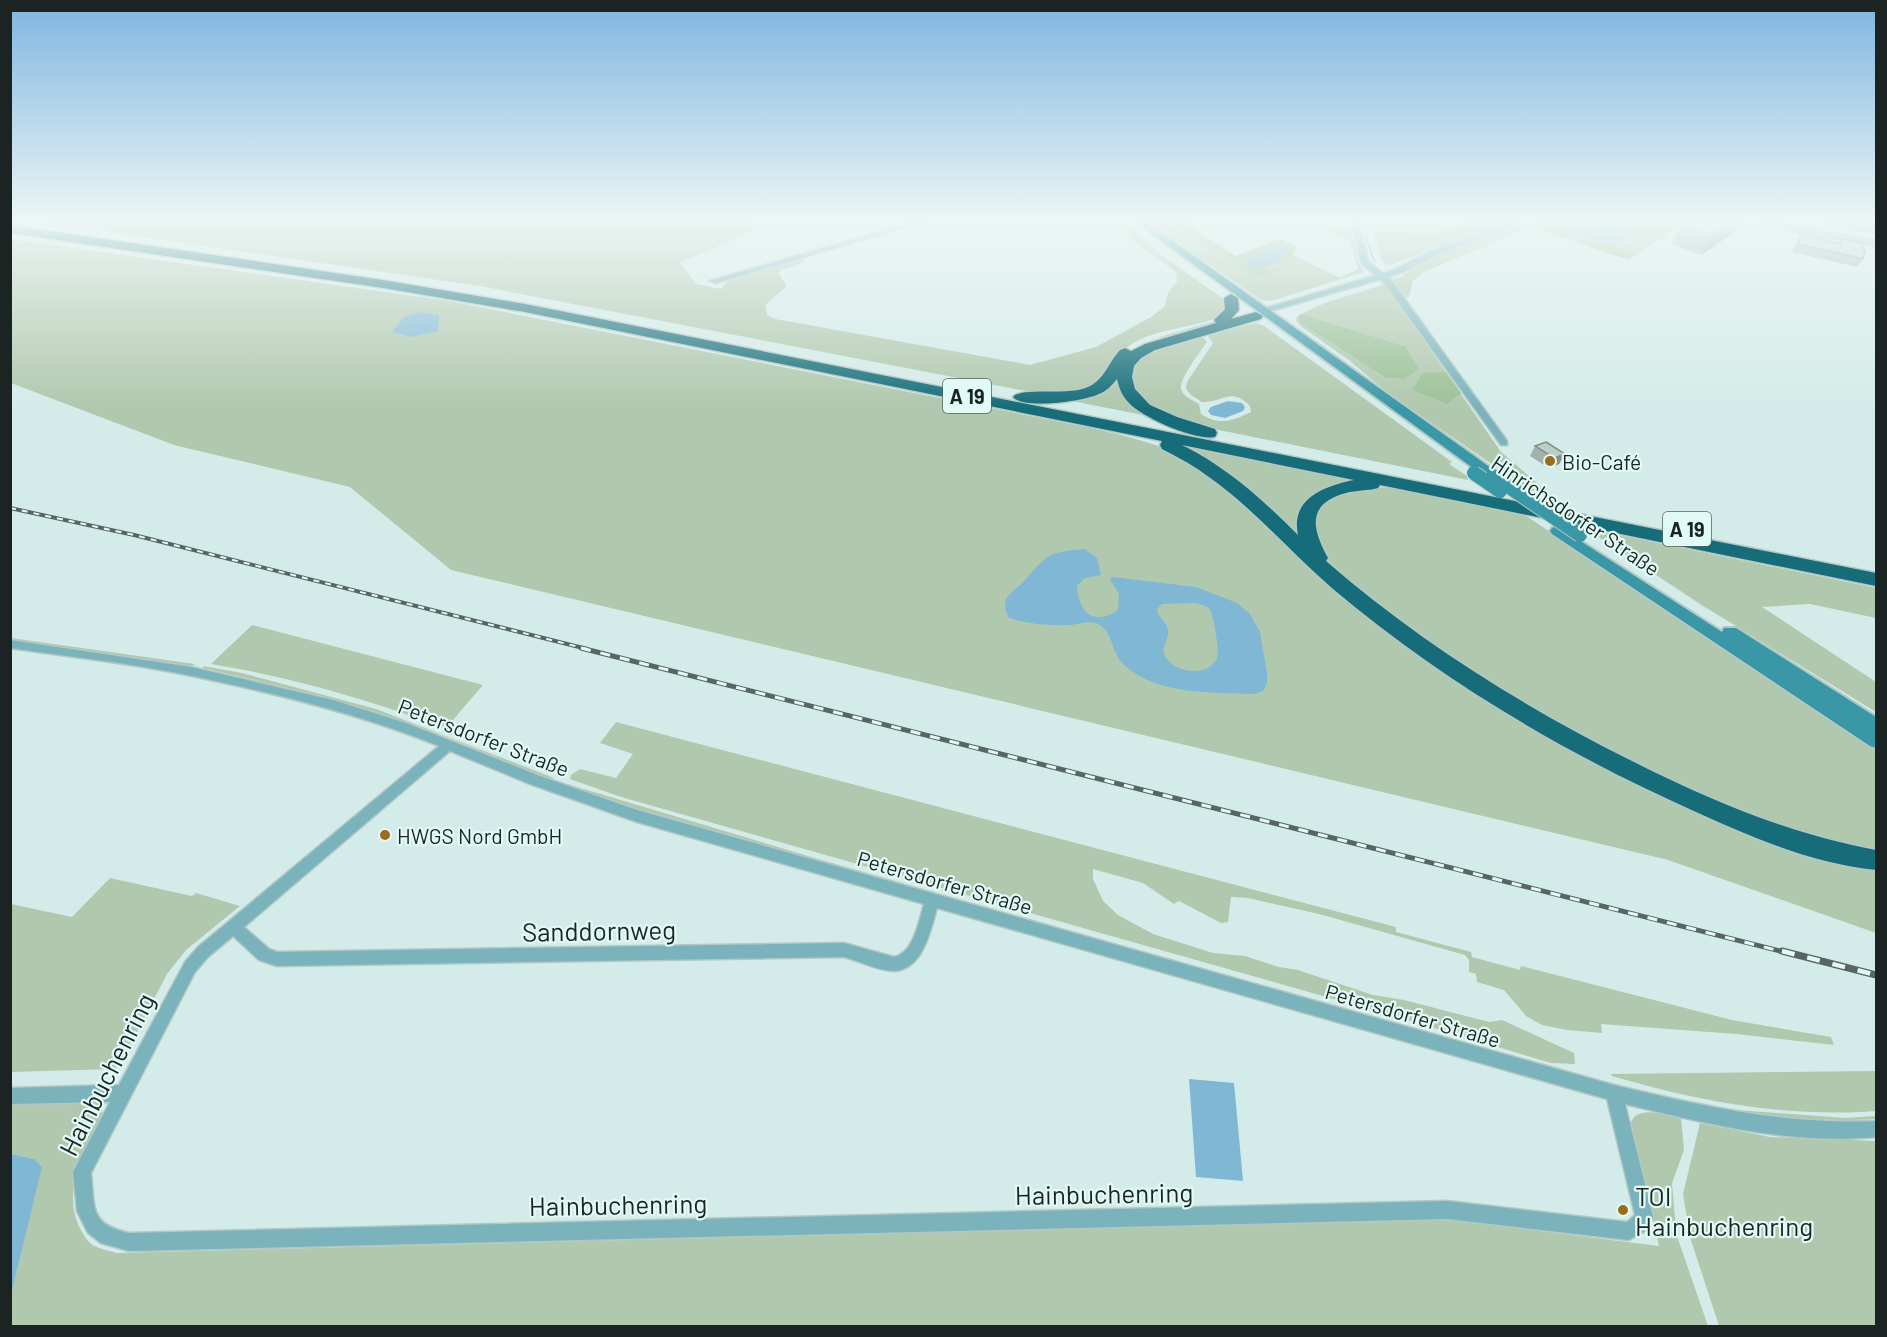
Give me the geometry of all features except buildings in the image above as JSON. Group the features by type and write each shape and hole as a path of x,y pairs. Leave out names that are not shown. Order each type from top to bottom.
{"highway":[{"name":"A 19","path":"379,283 503,304 1876,579"},
{"name":"A 19","path":"426,283 604,314 1876,567"},
{"path":"1221,320 1233,310 1231,298"},
{"path":"1021,397 1068,397 1093,391 1105,383 1122,356 1137,344 1221,320 1257,313"},
{"path":"1227,438 1164,418 1147,409 1128,390 1124,374 1134,356 1150,347 1257,313"},
{"path":"1093,422 1170,446 1217,470 1256,503 1311,558 1453,669 1503,701 1584,747 1657,784 1791,842 1847,856 1876,860"},
{"path":"1358,597 1320,558 1308,539 1305,518 1312,504 1331,491 1352,485 1382,485 1448,493"}],"main road":[{"path":"1211,283 1257,313"},
{"path":"1219,283 1257,313"},
{"name":"Hinrichsdorfer Straße","path":"1257,313 1289,329 1493,476 1656,586 1876,724"},
{"name":"Hinrichsdorfer Straße","path":"1257,313 1474,473 1557,531 1876,741"}],"street":[{"path":"1257,313 1354,283"},
{"path":"1389,283 1504,443"},
{"path":"1289,329 1285,317 1291,302"},
{"name":"Petersdorfer Straße","path":"10,644 191,670 286,692 368,715 450,744 544,784 637,816 1614,1093 1688,1112 1758,1124 1811,1130 1876,1129"},
{"name":"Hainbuchenring","path":"450,744 203,952 190,967 82,1172 86,1211 94,1227 107,1237 129,1242 1447,1210 1629,1231 1639,1225 1644,1217 1614,1093"},
{"name":"Sanddornweg","path":"234,927 264,955 277,959 844,950 896,964 907,961 914,954 932,900"},
{"path":"10,1096 123,1093"}],"green space":[{"path":"10,283 324,283 449,301 1130,437 1192,459 1449,674 1820,859 1876,868 1876,933 1668,860 451,570 350,487 174,445 11,383"},
{"path":"462,283 696,283 721,289 725,283 785,283 787,286 765,305 767,315 775,319 1030,365 1096,347 1151,317 1164,307 1169,291 1176,283 1201,283 1222,298 1225,306 1219,317 1155,334 1135,342 1122,353 1096,386 1077,391 1042,394"},
{"path":"1237,283 1327,283 1271,301 1261,300"},
{"path":"1395,283 1412,283 1409,297 1402,297"},
{"path":"1385,284 1501,452 1552,496 1531,491 1388,393 1350,361 1299,325 1296,320 1298,316 1300,323 1386,378 1404,379 1405,346 1301,314 1325,303"},
{"path":"1301,314 1405,346 1419,369 1404,379 1386,378 1300,323 1298,316"},
{"path":"1246,315 1151,342 1143,346 1123,365 1148,416 1067,400 1095,386 1136,348 1157,338 1223,319"},
{"path":"1256,323 1264,326 1452,462 1449,464 1467,476 1468,480 1204,427 1151,408 1133,392 1129,370 1132,363 1154,349 1202,336 1207,342 1183,379 1182,392 1199,404 1201,414 1214,420 1232,420 1251,412 1250,406 1237,397 1202,402 1186,389 1187,382 1213,343 1207,335"},
{"path":"1272,324 1453,453 1452,454"},
{"path":"1446,372 1461,393 1447,404 1413,390 1422,373"},
{"path":"1167,443 1357,481 1327,487 1308,499 1304,514 1308,549"},
{"path":"1370,487 1393,488 1525,515 1876,751 1876,852 1848,850 1793,837 1576,737 1397,623 1324,557 1312,512 1328,496"},
{"path":"1585,528 1876,588 1876,618 1810,604 1762,607 1876,682 1876,712 1700,604"},
{"path":"252,625 483,685 446,728 330,690 211,664"},
{"path":"11,638 195,664 192,666 11,640"},
{"path":"203,666 242,673 376,709 554,778 549,779 453,739 394,718 203,668"},
{"path":"616,722 1396,927 1396,932 1471,952 1472,957 1520,970 1521,966 1732,1020 1831,1037 1834,1045 1736,1034 1601,1024 1602,1033 1542,1025 1526,1016 1504,990 1477,982 1476,974 1469,972 1469,960 1465,955 1319,914 1248,898 1231,897 1228,922 1221,923 1179,901 1174,904 1143,883 1093,869 1093,879 1103,901 1118,915 1153,934 1213,953 1245,956 1279,967 1298,970 1373,995 1404,1000 1489,1022 1502,1020 1574,1053 1575,1064 1551,1063 1404,1019 621,797 570,779 571,775 580,769 616,778 633,754 600,743"},
{"path":"567,784 818,859 1398,1024 1398,1027 617,803 569,788"},
{"path":"110,878 192,896 196,893 240,906 186,950 167,974 120,1064 114,1069 11,1072 11,904 72,917"},
{"path":"1876,1071 1876,1111 1843,1113 1776,1110 1709,1100 1644,1085 1611,1074"},
{"path":"91,1101 98,1103 104,1115 79,1168 73,1196 74,1210 79,1227 89,1242 96,1247 117,1253 1444,1219 1659,1246 1630,1127 1637,1115 1659,1113 1681,1118 1684,1150 1672,1183 1675,1218 1678,1239 1708,1326 11,1326 10,1294 17,1270 34,1159 11,1154 11,1103"},
{"path":"1722,1109 1846,1118 1876,1116 1876,1119 1799,1118 1722,1111"},
{"path":"1700,1123 1770,1137 1876,1141 1876,1326 1719,1326 1690,1237 1683,1194"}],"water":[{"path":"421,312 439,315 438,331 410,337 393,332 404,317"},
{"path":"1228,401 1242,403 1245,407 1243,411 1225,418 1211,415 1208,411 1211,407"},
{"path":"1085,549 1097,558 1101,575 1085,578 1077,586 1080,603 1084,610 1095,617 1109,615 1118,610 1119,594 1110,579 1112,577 1196,587 1237,603 1249,613 1260,632 1267,673 1267,683 1263,691 1255,694 1221,693 1168,687 1152,682 1123,664 1107,632 1096,623 1046,625 1009,618 1005,608 1006,599 1011,593 1045,559 1057,553","holes":["1196,603 1208,607 1215,629 1217,658 1207,669 1199,671 1175,666 1169,662 1164,653 1168,629 1157,609 1162,604"]},
{"path":"1189,1079 1234,1083 1243,1181 1196,1177"},
{"path":"11,1154 34,1159 42,1167 11,1294"}],"railway":[{"path":"10,508 134,535 587,649"},
{"path":"581,648 1788,953"},
{"path":"1782,951 1876,975"}],"place":[{"name":"Bio-Café","path":"1550,461"},
{"name":"HWGS Nord GmbH","path":"385,835"},
{"name":"TOI Hainbuchenring","path":"1623,1210"}]}
